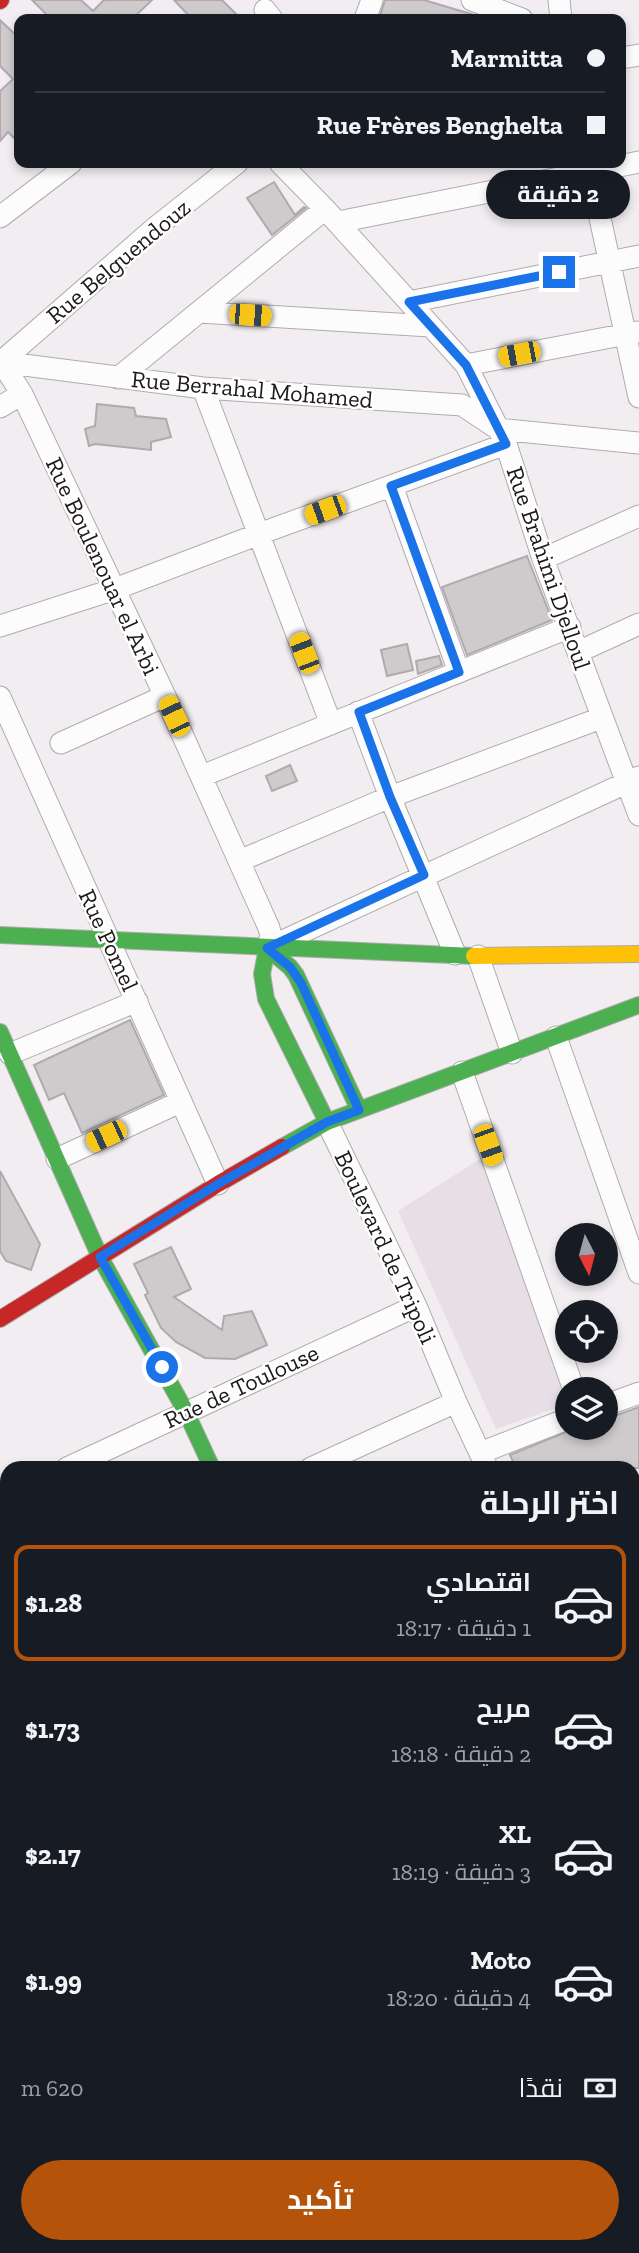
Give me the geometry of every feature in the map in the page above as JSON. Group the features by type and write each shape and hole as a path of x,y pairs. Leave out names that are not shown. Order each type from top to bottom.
{"street":[{"path":"472,0 509,14"},
{"path":"0,217 64,168"},
{"name":"Rue Belguendouz","path":"0,361 156,227 231,168"},
{"name":"Rue Brahimi Djelloul","path":"285,168 466,365 502,436 601,718 632,780 639,815"},
{"path":"118,379 199,312 331,216 584,168"},
{"path":"589,168 608,262 632,332 639,397"},
{"path":"409,302 639,256"},
{"path":"199,312 430,326"},
{"path":"466,365 632,332"},
{"name":"Rue Berrahal Mohamed","path":"0,361 118,379 204,388 462,405 502,436"},
{"name":"Rue Boulenouar el Arbi","path":"0,361 22,394 202,776 270,928 271,936 267,948"},
{"path":"204,388 331,724"},
{"path":"0,407 22,394"},
{"path":"0,626 115,589 391,486 502,436 639,443"},
{"path":"391,486 459,672"},
{"path":"543,559 639,516"},
{"path":"579,652 639,624"},
{"path":"202,776 570,627"},
{"path":"61,743 165,696"},
{"name":"Rue Pomel","path":"2,708 218,1184"},
{"path":"359,712 390,797 455,954"},
{"path":"239,861 390,797 601,718"},
{"path":"267,948 632,780"},
{"path":"0,935 478,956 639,954"},
{"path":"267,948 290,967 301,983 359,1110"},
{"name":"Boulevard de Tripoli","path":"267,948 262,978 266,999 416,1306 484,1461"},
{"path":"478,956 512,1053"},
{"path":"10,1054 137,1001"},
{"path":"0,1318 218,1184 327,1122 639,1005"},
{"path":"0,1032 100,1257 186,1412 209,1461"},
{"path":"556,1037 639,1273"},
{"path":"462,1072 569,1377"},
{"path":"57,1159 180,1102"},
{"name":"Rue de Toulouse","path":"82,1461 416,1306"},
{"path":"618,1401 639,1393"},
{"path":"326,1461 456,1402"},
{"path":"484,1461 555,1425"}],"shaded area":[{"path":"486,1155 555,1354 555,1363 558,1363 563,1377 555,1377 555,1408 496,1429 398,1211"}],"building":[{"path":"32,0 81,0 93,11 104,0 152,0 137,14 46,14"},
{"path":"174,0 222,0 236,14 187,14"},
{"path":"385,0 424,0 471,14 381,14"},
{"path":"0,20 14,33 14,138 8,132 0,141 0,91 13,79 0,66"},
{"path":"274,182 295,215 306,208 272,235 247,198"},
{"path":"97,404 134,408 136,416 166,419 171,437 151,442 151,450 95,444 89,446 85,429 95,426"},
{"path":"527,556 552,620 467,655 442,587"},
{"path":"407,644 413,670 387,676 381,650"},
{"path":"439,656 442,665 418,674 416,661"},
{"path":"290,765 297,781 272,791 266,776"},
{"path":"130,1020 164,1095 82,1133 64,1093 49,1100 34,1065"},
{"path":"0,1171 40,1244 31,1270 6,1261 0,1251"},
{"path":"171,1247 191,1289 174,1297 222,1330 224,1316 252,1311 267,1345 235,1359 205,1358 176,1342 161,1328 134,1264"},
{"path":"639,1407 639,1461 513,1461 510,1455 555,1437 555,1440 618,1440 618,1415"}],"traffic: fast":[{"path":"0,935 474,956"},
{"path":"267,948 262,974 266,999 327,1122"},
{"path":"267,948 296,975 359,1110"},
{"path":"282,1147 327,1122 639,1005"},
{"path":"0,1032 100,1257 186,1412 209,1461"}],"traffic: slow":[{"path":"474,956 639,954"}],"traffic: jam":[{"path":"0,1319 282,1147"}],"route":[{"path":"162,1367 100,1257 218,1184 327,1122 359,1110 301,983 290,967 267,948 424,875 390,797 359,712 459,672 391,486 506,444 466,365 409,302 559,272"}]}
